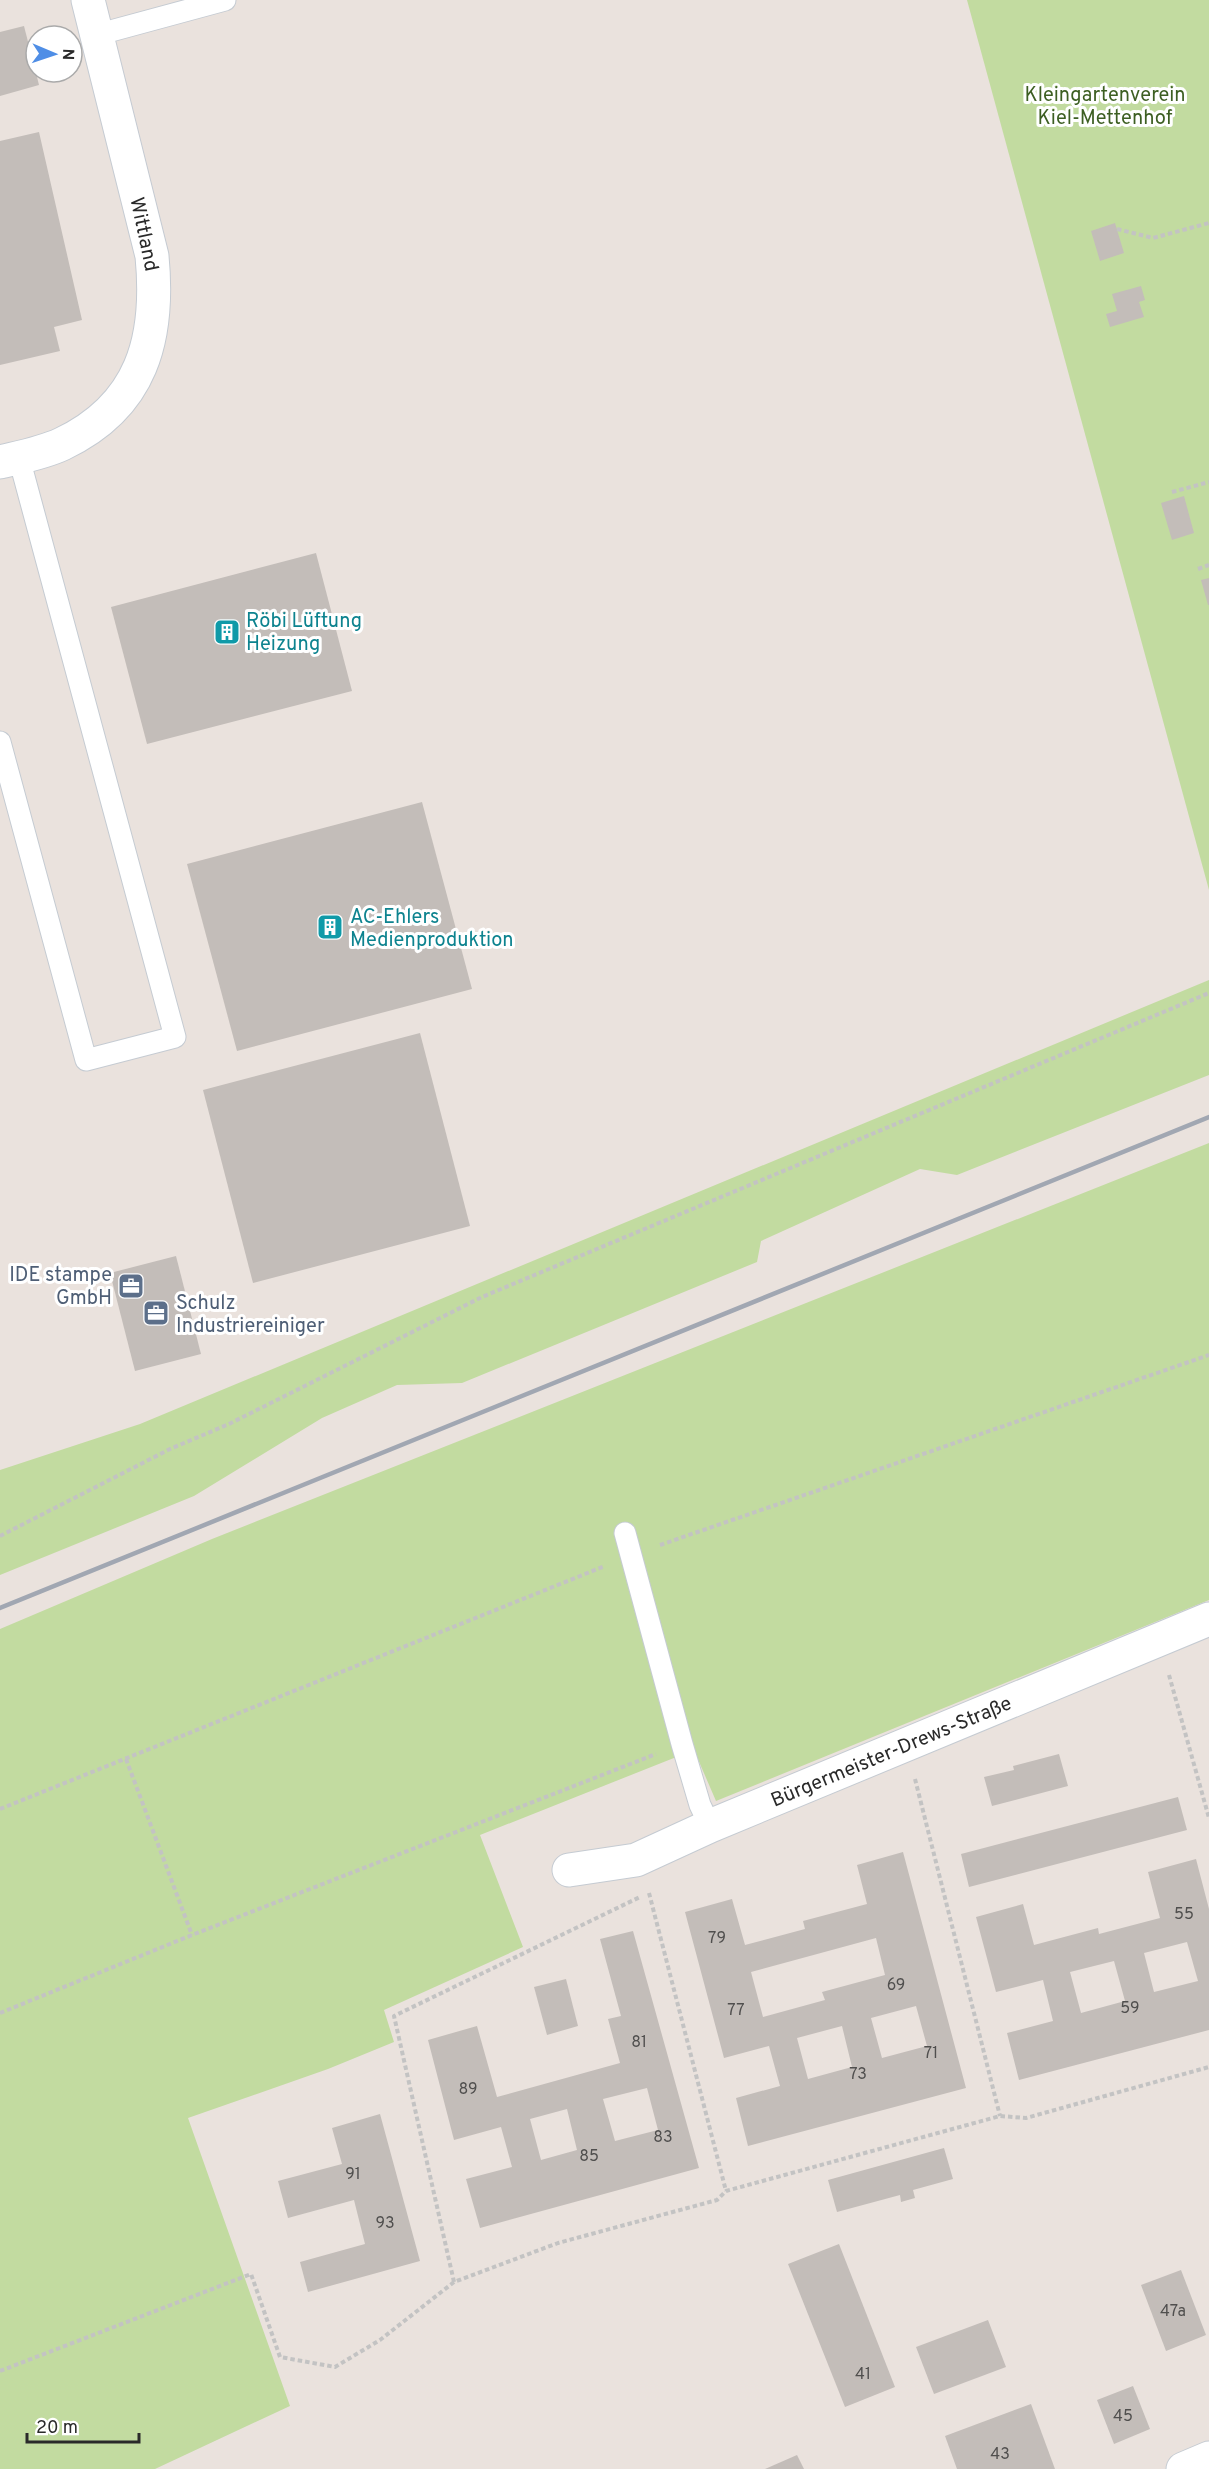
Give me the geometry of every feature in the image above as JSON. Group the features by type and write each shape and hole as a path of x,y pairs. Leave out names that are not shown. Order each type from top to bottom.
{"street":[{"name":"Wittland","path":"9,460 60,445 81,434 118,405 132,385 142,364 152,324 155,285 152,256 88,0"},
{"name":"Bürgermeister-Drews-Straße","path":"569,1870 636,1860 906,1743 1209,1619"},
{"path":"1183,2469 1209,2458"}],"lane":[{"path":"96,34 225,0"},
{"path":"0,742 86,1060 175,1036 9,460"},
{"path":"625,1533 699,1805 710,1826"}],"path":[{"path":"1117,229 1153,238 1209,224"},
{"path":"1172,492 1209,482"},
{"path":"1198,569 1209,565"},
{"path":"0,1536 160,1454 229,1424 482,1297 1209,993"},
{"path":"0,1809 632,1555 1209,1355"},
{"path":"1159,1639 1209,1818"},
{"path":"906,1743 1000,2116"},
{"path":"0,2013 192,1935 682,1744"},
{"path":"126,1759 192,1935"},
{"path":"636,1860 649,1893 726,2191"},
{"path":"454,2282 394,2016 649,1893"},
{"path":"0,2371 251,2274 280,2356 335,2367 380,2340 454,2282 558,2243 717,2200 726,2191 1000,2116 1026,2118 1209,2067"}],"green space":[{"name":"Kleingartenverein Kiel-Mettenhof","path":"967,0 1209,0 1209,890"},
{"path":"1209,980 1209,1075 957,1175 920,1169 761,1241 757,1262 462,1383 397,1385 322,1418 194,1496 0,1575 0,1470 140,1424"},
{"path":"1209,1143 1209,1600 716,1801 694,1750 480,1835 523,1947 384,2010 394,2042 328,2069 188,2118 290,2406 155,2469 0,2469 0,1629 212,1539"}],"building":[{"path":"24,26 24,84 39,85 0,96 0,32"},
{"path":"39,132 82,320 54,327 60,351 0,365 0,141"},
{"path":"1115,223 1124,253 1100,261 1091,231"},
{"path":"1141,286 1145,300 1139,302 1144,317 1110,327 1106,314 1117,311 1112,294"},
{"path":"1184,496 1194,533 1172,540 1161,503"},
{"name":"Röbi Lüftung Heizung","path":"316,553 352,691 147,744 111,607"},
{"path":"1209,578 1209,605 1208,605 1201,580"},
{"name":"AC-Ehlers Medienproduktion","path":"422,802 472,989 237,1051 187,864"},
{"path":"420,1033 470,1226 253,1283 203,1090"},
{"name":"Schulz Industriereiniger","path":"176,1256 201,1354 135,1371 110,1273"},
{"path":"1059,1754 1068,1786 992,1806 984,1777 1014,1770 1013,1766"},
{"path":"1178,1797 1187,1830 969,1887 961,1854"},
{"path":"903,1852 966,2088 748,2146 736,2098 780,2086 769,2046 724,2058 685,1912 732,1899 745,1945 805,1929 803,1921 867,1904 857,1865","holes":["876,1938 885,1975 822,1992 825,2000 763,2017 751,1972","916,2006 927,2046 882,2058 871,2018","842,2026 852,2067 808,2079 797,2038"]},
{"path":"1196,1859 1209,1909 1209,2030 1019,2080 1007,2033 1053,2021 1043,1980 996,1992 976,1917 1023,1904 1034,1945 1098,1928 1099,1934 1160,1918 1148,1872","holes":["1187,1942 1198,1981 1154,1992 1144,1953","1114,1961 1125,2001 1081,2013 1070,1972"]},
{"path":"633,1931 699,2168 480,2228 466,2179 512,2167 501,2127 454,2140 428,2040 477,2026 497,2097 620,2063 608,2019 621,2016 600,1939","holes":["647,2088 658,2130 615,2141 603,2099","567,2109 577,2150 541,2160 530,2119"]},
{"path":"566,1979 578,2026 547,2035 534,1987"},
{"path":"380,2114 420,2261 308,2292 300,2262 365,2244 354,2200 288,2218 278,2181 342,2164 332,2128"},
{"path":"944,2148 953,2179 913,2190 915,2198 901,2202 900,2195 837,2212 828,2180"},
{"path":"839,2244 895,2387 845,2407 788,2264"},
{"path":"1181,2270 1206,2335 1166,2351 1141,2285"},
{"path":"988,2320 1006,2367 934,2394 916,2347"},
{"path":"1133,2386 1150,2429 1114,2444 1097,2400"},
{"path":"1031,2404 1055,2469 957,2469 945,2436"},
{"path":"797,2455 804,2469 765,2469"}],"railway":[{"path":"0,1608 1209,1117"}],"place":[{"name":"Röbi Lüftung Heizung","path":"227,632"},
{"name":"AC-Ehlers Medienproduktion","path":"330,927"},
{"name":"IDE stampe GmbH","path":"131,1286"},
{"name":"Schulz Industriereiniger","path":"156,1313"}]}
